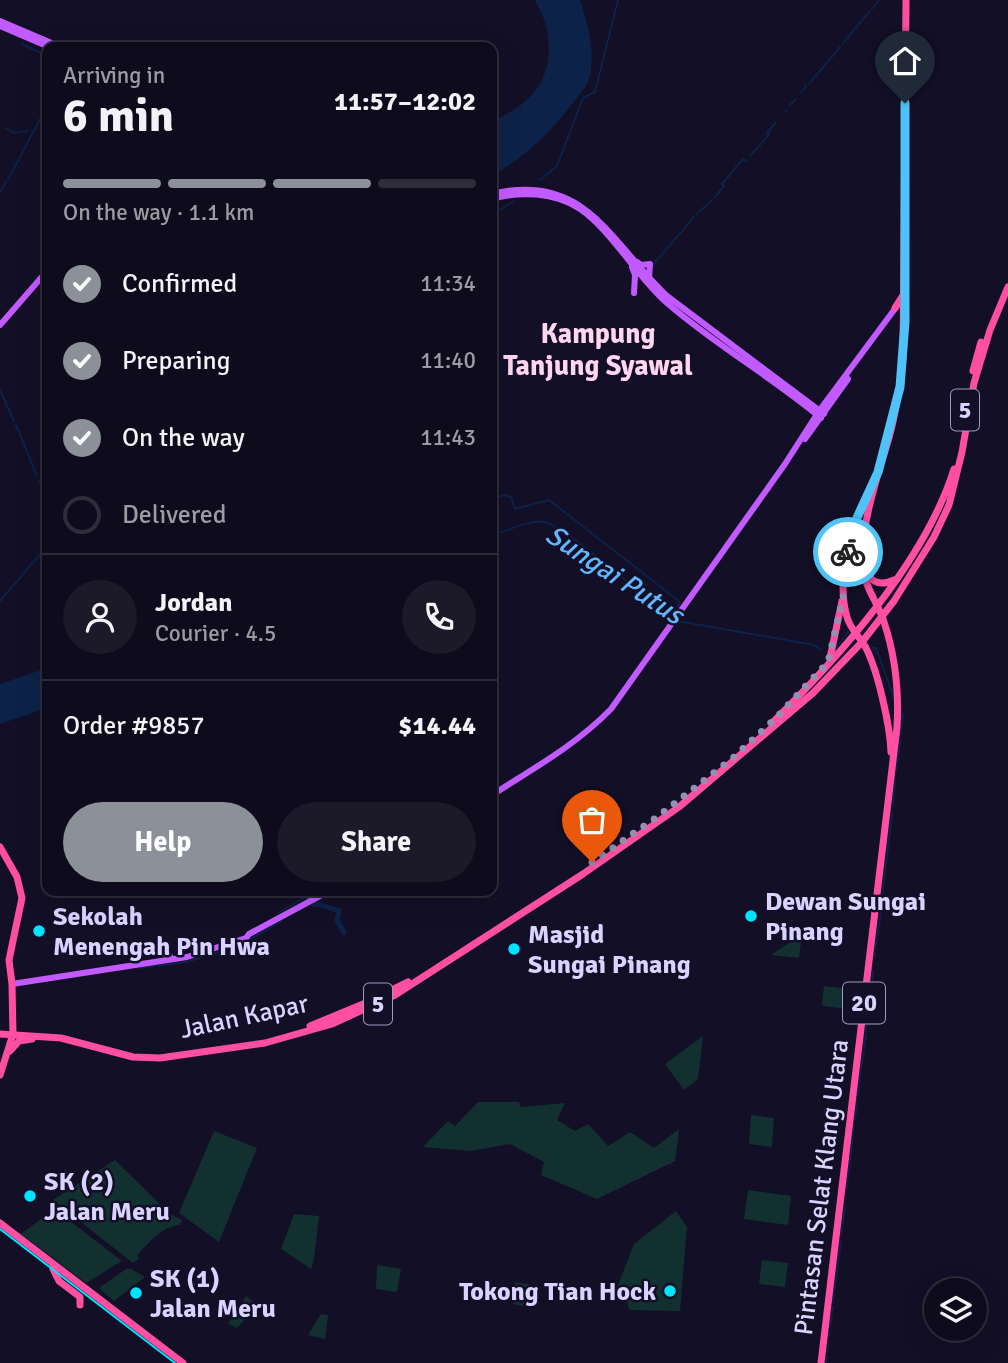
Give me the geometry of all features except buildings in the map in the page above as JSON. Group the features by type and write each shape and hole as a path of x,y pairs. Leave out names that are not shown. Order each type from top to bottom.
{"highway":[{"name":"Pintasan Selat Klang Utara","path":"821,1363 898,718 898,698 888,634 863,568 867,524 900,387 905,307 906,0"},
{"name":"Jalan Kapar","path":"125,1055 164,1054 274,1037 337,1015 403,985 576,873 686,796 763,731 855,634 923,536 950,481 977,354 1008,277"},
{"name":"Jalan Kapar","path":"0,1036 13,1034 71,1040 125,1055 160,1058 265,1043 332,1024 395,995 583,874 679,807 813,693 853,653 894,601 934,537 948,505 962,452 974,383 990,330 1008,287"},
{"path":"893,312 905,294"},
{"path":"893,312 905,307"},
{"name":"Pintasan Selat Klang Utara","path":"876,480 856,520 848,551 844,593 846,614 871,660 891,742 892,767"},
{"path":"856,520 863,518 867,524"},
{"path":"863,568 879,583 887,584 894,580"},
{"path":"887,591 884,603 894,601"},
{"path":"828,662 844,593"},
{"path":"888,634 894,601"},
{"path":"845,645 853,646 853,653"},
{"path":"846,660 859,656 871,660"},
{"path":"883,705 888,709 894,708 898,698"},
{"path":"886,721 890,712 895,712 898,718"},
{"path":"0,847 17,877 21,894 9,953 13,1034 0,1075"},
{"name":"Jalan Kapar","path":"0,1036 10,1044"},
{"name":"Jalan Kapar","path":"7,1054 19,1041 46,1037"},
{"path":"0,1225 53,1269 181,1363"},
{"path":"0,1225 181,1363"},
{"path":"53,1269 59,1281 81,1298 80,1305"},
{"path":"73,1291 82,1291"}],"main road":[{"path":"0,24 42,44"},
{"path":"0,24 48,42"},
{"path":"497,195 534,189 571,202 597,219 656,292 682,315 802,400 816,403 830,397"},
{"path":"633,262 689,314 820,414"},
{"path":"633,262 634,292 643,286 656,292"},
{"path":"0,324 42,277"},
{"path":"805,432 893,312"},
{"path":"497,792 559,754 611,709 871,341"},
{"path":"791,456 810,420 802,400"},
{"path":"127,965 153,958 187,954 249,934 320,896"},
{"path":"12,983 196,955 246,938 249,934"},
{"path":"158,947 161,953 170,956"}],"green space":[{"path":"802,934 799,958 771,955"},
{"path":"824,986 849,989 847,1009 822,1004"},
{"path":"703,1036 698,1079 684,1090 665,1064"},
{"path":"478,1102 519,1102 521,1107 565,1103 557,1120 575,1131 588,1124 608,1146 630,1132 654,1148 679,1129 675,1161 597,1199 541,1175 544,1162 510,1144 470,1151 423,1147 448,1121 455,1126"},
{"path":"751,1115 774,1118 772,1147 749,1144"},
{"path":"214,1131 257,1148 219,1242 179,1213"},
{"path":"115,1160 170,1214 182,1220 180,1225 167,1228 156,1236 137,1255 139,1259 133,1263 53,1200"},
{"path":"748,1190 791,1196 788,1225 744,1219"},
{"path":"54,1209 122,1261 86,1283 21,1234"},
{"path":"676,1211 687,1227 680,1311 630,1310 625,1299 615,1293 634,1244"},
{"path":"294,1214 319,1216 311,1269 281,1249"},
{"path":"762,1260 788,1263 785,1287 759,1284"},
{"path":"377,1265 401,1269 397,1292 376,1289"},
{"path":"126,1269 145,1277 114,1301 99,1288"},
{"path":"515,1282 535,1285 533,1308 513,1304"},
{"path":"246,1296 258,1305 237,1328 228,1324"},
{"path":"321,1314 328,1315 325,1339 308,1335"}],"water":[{"path":"535,0 580,0 591,46 590,75 581,93 546,134 526,153 497,172 497,119 520,106 531,96 545,72 549,43"},
{"path":"42,670 42,710 0,724 0,684"}],"waterway":[{"path":"540,180 557,166 583,98 595,92 618,0"},
{"path":"872,9 879,0"},
{"path":"843,43 869,12"},
{"path":"22,44 42,54"},
{"path":"809,84 840,47"},
{"path":"801,93 806,86"},
{"path":"789,106 796,99"},
{"path":"20,157 42,115"},
{"path":"750,156 769,135 767,133 776,122"},
{"path":"6,128 14,133 28,131"},
{"path":"14,168 19,159"},
{"path":"715,197 743,159 746,161"},
{"path":"8,179 13,170"},
{"path":"1,191 6,182"},
{"path":"696,215 712,200"},
{"path":"497,212 514,201"},
{"path":"652,266 694,217"},
{"path":"0,390 14,421"},
{"path":"16,425 37,476"},
{"path":"39,480 41,485"},
{"path":"497,497 505,495 511,497 515,509 549,500 680,602 678,608"},
{"name":"Sungai Putus","path":"497,533 532,522 544,522 553,526 577,541 674,617"},
{"path":"0,601 42,552"},
{"name":"Sungai Putus","path":"678,621 814,645 821,650"},
{"path":"836,648 848,632"},
{"path":"872,648 876,648 894,698"},
{"path":"901,734 903,714"},
{"path":"896,771 901,739"},
{"path":"893,806 895,779"},
{"path":"882,899 892,814"},
{"path":"278,913 307,896"},
{"path":"307,896 312,904 339,910 337,920 344,933"},
{"path":"880,916 881,910"},
{"path":"877,938 880,919"},
{"path":"250,939 282,921"},
{"path":"875,950 877,940"},
{"path":"208,956 245,942"},
{"path":"189,961 204,957"},
{"path":"158,966 187,962"},
{"path":"140,968 155,966"},
{"path":"872,983 873,971"},
{"path":"868,1016 870,999"},
{"path":"866,1031 868,1019"},
{"path":"864,1048 866,1034"},
{"path":"861,1068 864,1051"},
{"path":"858,1095 861,1071"},
{"path":"855,1119 857,1105"},
{"path":"851,1154 854,1125"},
{"path":"850,1160 851,1156"},
{"path":"847,1182 850,1162"},
{"path":"841,1236 845,1206"},
{"path":"833,1302 841,1241"},
{"path":"832,1312 833,1307"},
{"path":"830,1326 832,1315"},
{"path":"829,1336 830,1332"},
{"path":"827,1351 828,1347"},
{"path":"826,1363 827,1357"}],"tram line":[{"path":"0,1229 175,1363"}],"way so far":[{"path":"592,862 639,831 734,757 778,716 828,662 844,593 848,552"}],"place":[{"name":"Dewan Sungai Pinang","path":"751,916"},
{"name":"Sekolah Menengah Pin Hwa","path":"39,931"},
{"name":"Masjid Sungai Pinang","path":"514,949"},
{"name":"SK (2) Jalan Meru","path":"30,1196"},
{"name":"Tokong Tian Hock","path":"670,1291"},
{"name":"SK (1) Jalan Meru","path":"136,1293"}],"district":[{"name":"Kampung Tanjung Syawal","path":"598,349"}],"route":[{"path":"848,552 856,520 878,472 900,387 905,322 905,103"}]}
